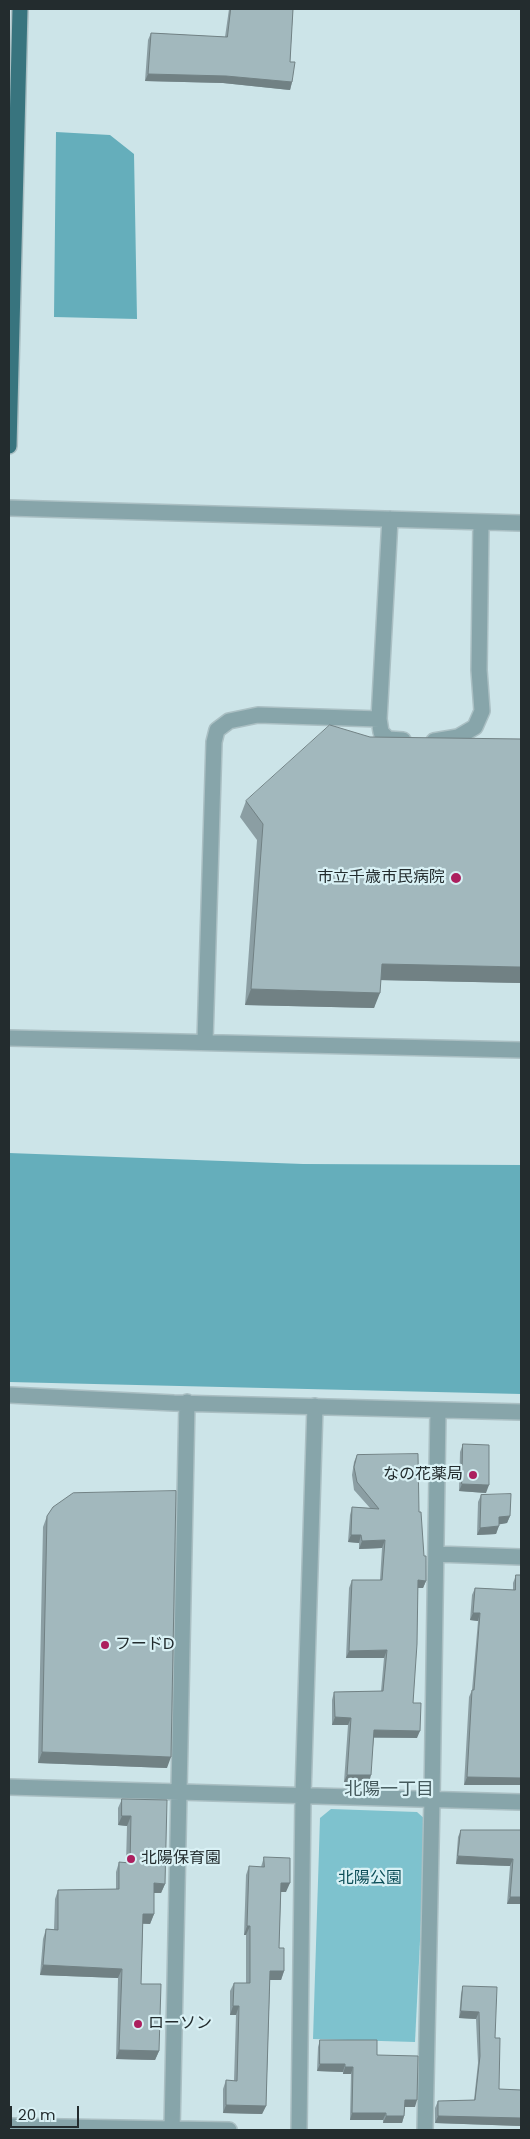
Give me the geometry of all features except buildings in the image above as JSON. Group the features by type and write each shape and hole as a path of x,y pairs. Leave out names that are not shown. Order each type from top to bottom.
{"main road":[{"path":"9,446 20,9"}],"street":[{"path":"9,508 521,523"},
{"path":"390,519 379,719 381,732 388,739 436,741 458,737 475,727 482,711 480,670 481,522"},
{"path":"205,1041 214,742 217,730 229,722 258,715 379,719"},
{"path":"9,1038 205,1041 521,1050"},
{"path":"9,1395 521,1412"},
{"path":"172,2130 188,1402"},
{"path":"299,2130 303,1795 315,1406"},
{"path":"425,2130 438,1410"},
{"path":"436,1554 521,1557"},
{"path":"9,1787 521,1802"},
{"path":"9,2126 229,2130"}],"green space":[{"name":"北陽公園","path":"331,1809 417,1812 426,1820 415,2042 313,2039 320,1818"}],"shaded area":[{"path":"56,132 110,135 134,154 137,319 54,317"},
{"path":"9,1153 303,1164 521,1165 521,1394 9,1382"}],"place":[{"name":"市立千歳市民病院","path":"456,878"},
{"name":"なの花薬局","path":"473,1475"},
{"name":"フードD","path":"105,1645"},
{"name":"北陽保育園","path":"131,1859"},
{"name":"ローソン","path":"138,2024"}],"district":[{"name":"北陽一丁目","path":"389,1790"}]}
